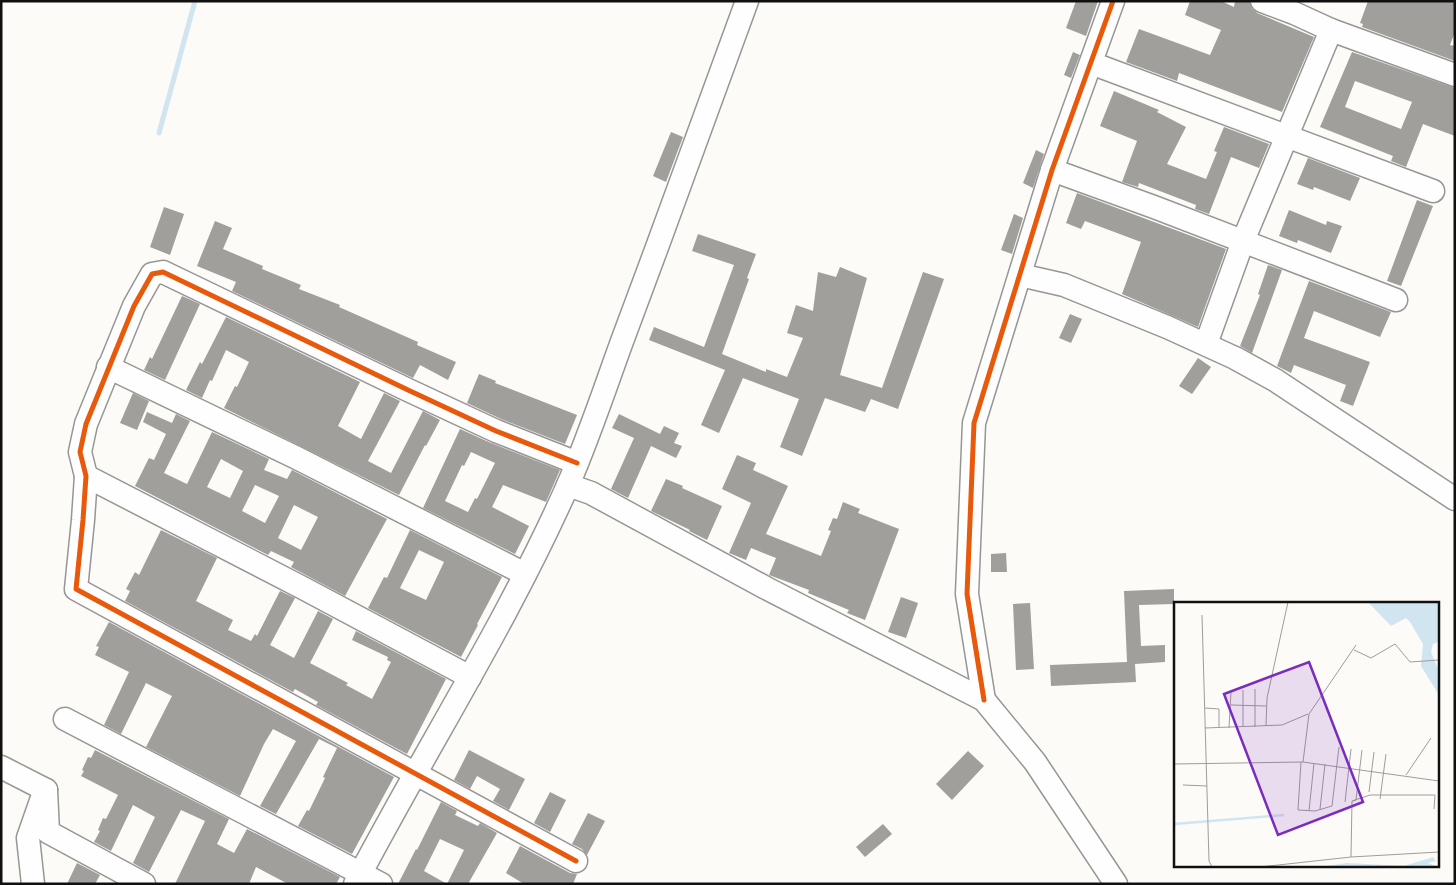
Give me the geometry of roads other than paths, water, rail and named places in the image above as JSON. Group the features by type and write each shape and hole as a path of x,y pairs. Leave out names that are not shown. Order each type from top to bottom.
{"street":[{"path":"357,878 470,677 525,574 568,485 747,1"},
{"path":"984,700 966,594 974,423 1052,170 1113,1"},
{"path":"1262,1 1331,30 1455,75"},
{"path":"1206,344 1243,241 1331,30"},
{"path":"1091,62 1433,191"},
{"path":"1052,170 1396,300"},
{"path":"576,861 76,589 86,476 80,452 86,424 134,306 152,274 163,272 496,431 577,463"},
{"path":"1020,275 1064,285 1206,344 1275,380 1455,499"},
{"path":"108,367 297,458 525,574"},
{"path":"86,476 470,677"},
{"path":"568,485 591,492 766,588 984,700 1035,762 1116,884"},
{"path":"65,719 357,878 381,884"},
{"path":"1,767 46,790"},
{"path":"33,884 28,838 46,790"},
{"path":"46,790 48,832 144,884"}],"waterway":[{"path":"159,133 195,1"}]}
